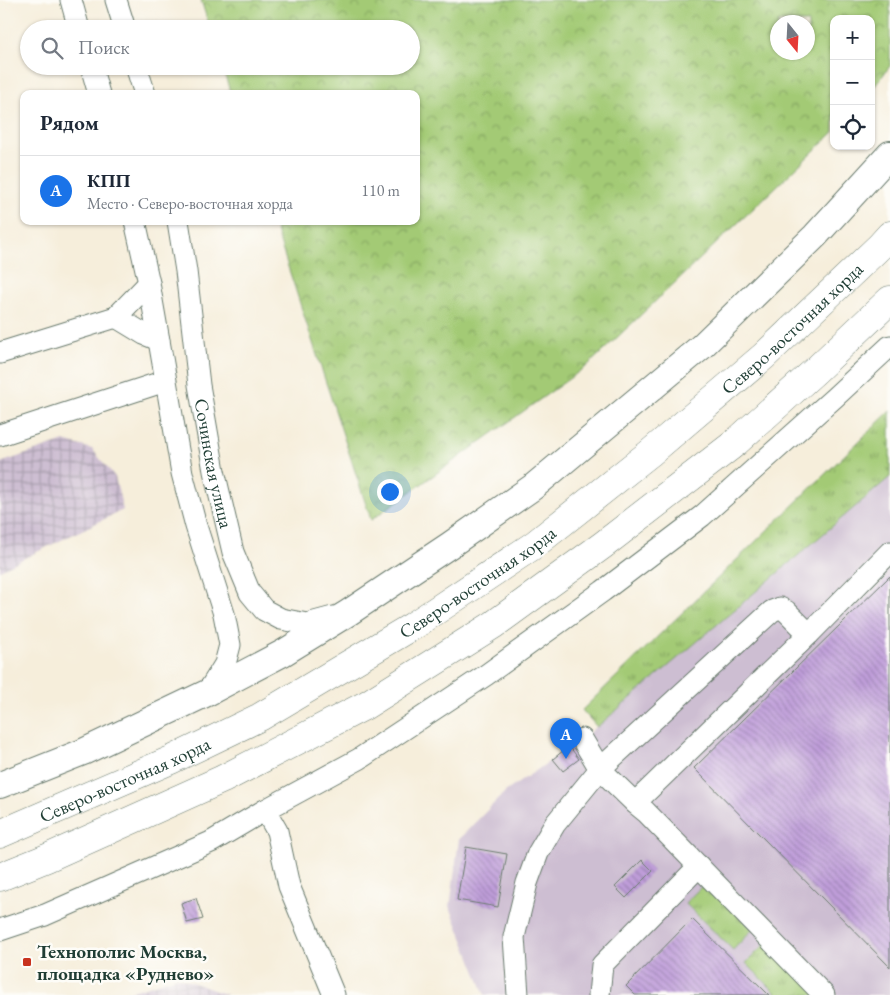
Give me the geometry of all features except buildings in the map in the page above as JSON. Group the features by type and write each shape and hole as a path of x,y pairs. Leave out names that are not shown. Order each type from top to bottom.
{"highway":[{"name":"Северо-восточная хорда","path":"0,834 171,760 260,717 413,626 534,545 650,453 764,356 890,235"},
{"path":"0,877 47,858 223,779 366,705 493,625 603,545 734,443 816,370 890,300"}],"main road":[{"path":"0,785 83,752 207,693 283,654 450,545 533,487 701,347 814,236 890,154"}],"street":[{"path":"71,0 77,20"},
{"path":"116,0 122,20"},
{"path":"94,75 98,90"},
{"path":"139,75 144,90"},
{"name":"Сочинская улица","path":"136,225 159,340 182,473 196,526 224,614 230,645 225,664 207,693"},
{"name":"Сочинская улица","path":"179,225 199,385 214,471 233,552 250,593 264,610 281,619 306,624 348,613"},
{"path":"0,353 116,317 148,283"},
{"path":"116,317 144,334 159,340"},
{"path":"0,930 45,915 211,842 359,759 486,675 603,591 702,516 890,346"},
{"path":"0,435 165,381"},
{"path":"635,803 809,634 890,552"},
{"path":"518,995 514,937 538,853 555,824 600,769 772,611 780,608 786,611 809,634"},
{"path":"582,739 600,769 646,812 824,995"},
{"path":"265,810 277,831 289,886 334,995"},
{"path":"599,995 602,965 699,866"}],"shaded area":[{"path":"64,441 92,449 115,477 123,510 0,570 0,463"},
{"path":"890,477 890,995 485,995 450,907 459,839 505,792 569,746 582,739"},
{"path":"177,977 227,995 120,995"}],"green space":[{"path":"201,0 890,0 890,66 875,86 875,15 830,15 830,136 587,366 371,520 274,225 420,225 420,90 230,90 225,75 420,75 420,20 207,20"},
{"path":"890,411 890,477 597,727 582,710"},
{"path":"705,883 753,929 733,950 685,903"},
{"path":"766,943 819,995 778,995 746,963"}],"place":[{"name":"КПП","path":"566,759"},
{"name":"Технополис Москва, площадка «Руднево»","path":"27,962"}]}
